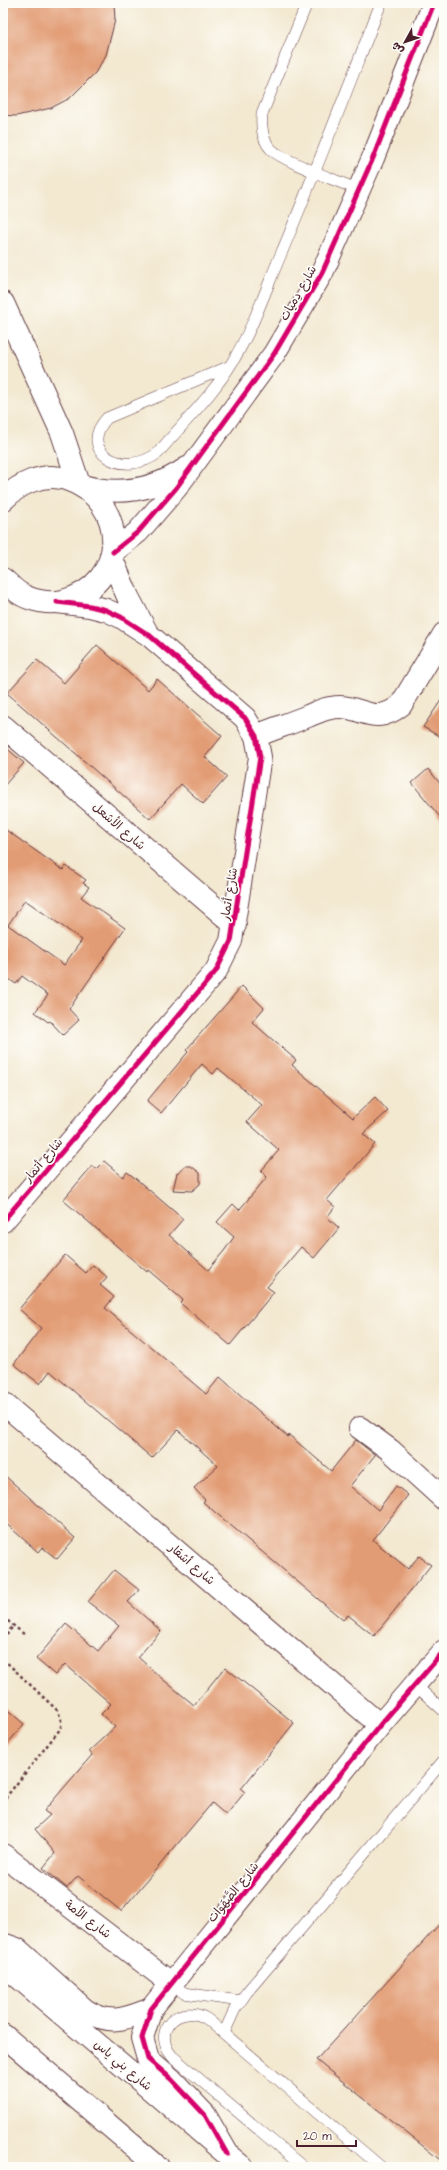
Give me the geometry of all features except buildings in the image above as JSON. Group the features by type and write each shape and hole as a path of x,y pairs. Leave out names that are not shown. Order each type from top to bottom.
{"street":[{"name":"شارع دِميات","path":"112,555 138,532 176,488 274,354 322,273 359,190 434,3"},
{"path":"3,303 62,433 80,485 98,498 108,514 113,533 112,555 104,574 91,588 75,597 57,602"},
{"name":"شارع دِميات","path":"3,500 12,491 27,482 44,478 62,478 101,491 122,492 141,489 161,483 196,461"},
{"name":"شارع أتمار","path":"112,555 128,597 149,635"},
{"name":"شارع أتمار","path":"3,1222 216,971 229,946 235,925 260,764 256,736 245,718 230,703 149,635 121,617 106,610 90,606 31,599 8,588"},
{"path":"256,736 330,708 352,708 373,716 383,716 392,712 403,701 444,634"},
{"name":"شارع الأشعل","path":"3,726 235,925"},
{"name":"شارع أشقار","path":"3,1403 380,1725"},
{"path":"360,1428 401,1459 444,1499"},
{"name":"شارع الصَّهَوات","path":"234,2160 205,2115 171,2079 148,2059 142,2038 151,2009 380,1725 444,1651"},
{"name":"شارع الأمة","path":"3,1854 172,1984"},
{"path":"3,1944 17,1949 85,2010 95,2016 106,2020 118,2020 151,2009"},
{"name":"شارع بني ياس","path":"3,1964 234,2160"},
{"path":"3,2035 158,2167"}],"lane":[{"path":"307,3 262,114 261,124 265,141 276,154 359,190"},
{"path":"230,366 107,418 98,431 99,447 103,454 110,459 125,464 141,463 150,459 158,453 230,366 246,335 316,171 381,3"},
{"path":"415,1685 444,1711"},
{"path":"224,2033 240,2001 444,1760"},
{"path":"172,1984 184,1993 240,2001"},
{"path":"303,2167 172,2056 165,2045 164,2038 167,2026 171,2022 186,2013 201,2015 381,2167"}],"path":[{"path":"3,1617 25,1635"},
{"path":"3,1640 13,1626"},
{"path":"3,1659 58,1711 61,1719 61,1728 3,1801"}],"cycle path":[{"path":"113,552 138,532 176,488 274,354 322,273 373,158 434,3"},
{"path":"3,1221 216,971 231,941 260,757 256,736 245,718 149,635 121,617 106,610 90,606 57,602"},
{"path":"227,2154 205,2115 171,2079 148,2059 142,2038 151,2009 380,1725 444,1651"}]}
